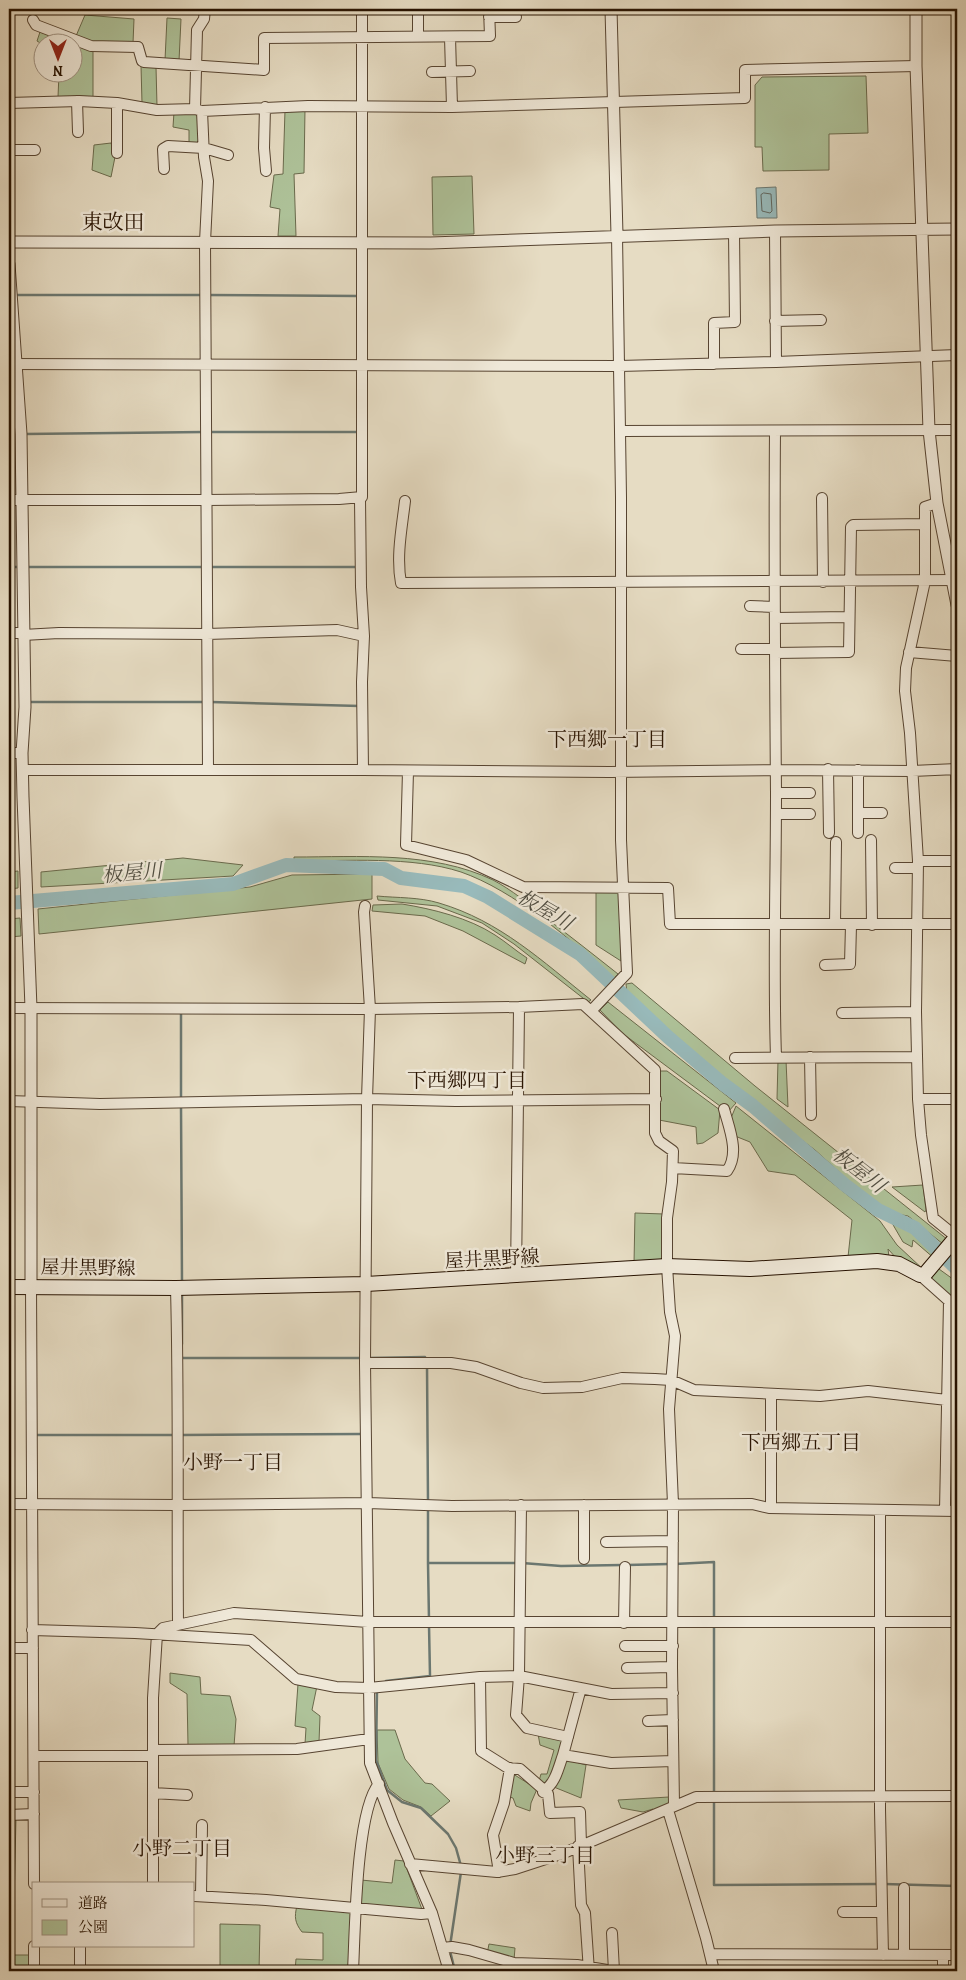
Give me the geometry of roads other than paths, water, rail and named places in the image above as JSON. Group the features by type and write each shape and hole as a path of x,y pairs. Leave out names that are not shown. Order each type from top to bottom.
{"main road":[{"path":"922,1274 955,1240"},
{"name":"屋井黒野線","path":"9,1287 176,1288 366,1284 516,1277 667,1266 750,1269 877,1261 899,1264 922,1274"}],"street":[{"path":"205,9 204,19 197,30 196,64 199,110 208,182 205,242 208,769"},
{"path":"362,9 362,497 360,500 360,516 364,636 362,682 363,770"},
{"path":"418,9 418,37"},
{"path":"593,1009 627,973 621,772 621,431 611,9"},
{"path":"916,9 916,66 929,430 937,503 955,580 957,605"},
{"path":"33,20 36,25 92,46 138,47 144,62 264,70 264,38 490,36 489,13 516,17"},
{"path":"450,37 452,107"},
{"path":"9,103 77,101 117,103 157,110 199,110 308,106 452,107 680,102 745,98 745,70 916,66"},
{"path":"432,72 470,71"},
{"path":"77,101 78,132"},
{"path":"117,103 117,153"},
{"path":"265,107 264,148 266,171"},
{"path":"164,169 164,147 204,148 228,155"},
{"path":"9,150 35,150"},
{"path":"9,242 431,243 734,232 957,229"},
{"path":"775,231 776,362"},
{"path":"714,364 714,323 735,322 734,232"},
{"path":"9,264 13,364 22,434 21,500 25,707 22,752 30,937 34,1882"},
{"path":"775,321 821,320"},
{"path":"13,364 619,366 957,355"},
{"path":"621,431 957,430"},
{"path":"775,431 776,925 774,992 776,1057"},
{"path":"9,500 339,499 362,497"},
{"path":"822,498 824,582"},
{"path":"406,501 400,535 398,571 401,583 955,580"},
{"path":"937,503 925,506 924,581 909,652 904,691 910,733 918,864 916,1012 918,1099 921,1135 933,1218 954,1235 955,1240"},
{"path":"740,649 849,652 851,527 853,525 925,524"},
{"path":"750,606 774,612 850,617"},
{"path":"9,633 207,634 337,630 364,636"},
{"path":"909,652 957,656"},
{"path":"9,753 22,752"},
{"path":"23,770 208,769 621,772 828,769 912,771 957,769 957,832"},
{"path":"828,769 829,833"},
{"path":"858,770 858,833"},
{"path":"408,771 406,845 466,860 523,887 668,888 670,924 957,924"},
{"path":"776,793 810,793"},
{"path":"858,813 882,813"},
{"path":"776,814 810,814"},
{"path":"871,840 872,925"},
{"path":"835,924 836,842"},
{"path":"895,868 952,861"},
{"path":"365,906 370,1009 367,1099 365,1363 370,1763 410,1864 432,1913 450,1971"},
{"path":"825,965 850,964 851,925"},
{"path":"9,1008 370,1009 583,1004 593,1009 655,1070 655,1133 659,1141 673,1151 673,1168 667,1218 667,1266 670,1312 674,1336 669,1409 673,1504 673,1761 671,1807 714,1971"},
{"path":"516,1277 519,1007"},
{"path":"842,1013 916,1012"},
{"path":"810,1057 812,1115"},
{"path":"735,1058 917,1057"},
{"path":"9,1101 100,1104 367,1099 518,1101 656,1099"},
{"path":"918,1099 957,1099"},
{"path":"673,1168 727,1171 732,1160 733,1139 724,1109"},
{"path":"922,1274 957,1308"},
{"path":"176,1288 178,1365 178,1624"},
{"path":"945,1511 952,1430 947,1400 948,1301"},
{"path":"365,1363 451,1363 476,1366 521,1383 543,1388 582,1387 622,1378 671,1380 694,1390 820,1396 868,1391 947,1400"},
{"path":"770,1508 771,1394"},
{"path":"9,1504 368,1503 452,1506 521,1504 752,1504 770,1508 957,1511"},
{"path":"521,1504 519,1676 516,1715 527,1728 568,1737"},
{"path":"584,1505 584,1559"},
{"path":"880,1511 880,1797 883,1955"},
{"path":"606,1542 673,1541"},
{"path":"624,1623 625,1567"},
{"path":"153,1882 153,1698 157,1634 163,1628 234,1613 368,1622 957,1622"},
{"path":"32,1630 157,1634 251,1640 296,1679 336,1687 369,1688 480,1677 519,1676 611,1694 673,1693"},
{"path":"625,1646 673,1646"},
{"path":"9,1648 33,1648"},
{"path":"627,1668 672,1667"},
{"path":"480,1677 480,1751 510,1768 520,1770 544,1790 543,1792 548,1794 550,1813 580,1812 581,1905 585,1913 589,1969"},
{"path":"544,1790 548,1788 552,1781 563,1755 581,1688"},
{"path":"648,1721 673,1720"},
{"path":"34,1756 296,1749 369,1739"},
{"path":"563,1755 611,1763 673,1761"},
{"path":"499,1872 493,1835 504,1803 510,1768"},
{"path":"353,1971 364,1825 372,1792 379,1784"},
{"path":"9,1792 34,1792"},
{"path":"153,1793 187,1795"},
{"path":"410,1864 499,1872 538,1862 696,1797 957,1796"},
{"path":"9,1814 34,1814"},
{"path":"202,1824 198,1896 421,1914 432,1913"},
{"path":"904,1888 904,1955"},
{"path":"843,1912 882,1912"},
{"path":"442,1948 452,1947 469,1950 514,1962 614,1971 612,1933"},
{"path":"34,1948 34,1971"},
{"path":"80,1948 80,1971"},
{"path":"710,1954 957,1955"},
{"path":"943,1955 943,1971"}],"water":[{"path":"776,187 777,218 757,218 756,188"}],"waterway":[{"path":"14,295 201,295"},
{"path":"207,295 358,296"},
{"path":"25,434 204,432"},
{"path":"209,432 358,432"},
{"path":"9,434 17,434"},
{"path":"9,567 20,567"},
{"path":"25,567 205,567"},
{"path":"210,567 357,567"},
{"path":"31,702 205,702"},
{"path":"211,702 360,706"},
{"name":"板屋川","path":"9,903 233,884 286,865 384,869 401,878 464,886 488,897 580,954 668,1037 723,1084 753,1106 845,1185 878,1210 915,1228 957,1269"},
{"path":"181,1011 181,1100"},
{"path":"181,1106 182,1283"},
{"path":"182,1293 182,1344"},
{"path":"182,1357 363,1358"},
{"path":"368,1358 425,1357 426,1360"},
{"path":"427,1365 428,1502"},
{"path":"181,1435 362,1434"},
{"path":"37,1435 176,1435"},
{"path":"428,1508 428,1563 517,1563"},
{"path":"675,1564 714,1562 714,1620"},
{"path":"428,1563 429,1620"},
{"path":"522,1563 561,1566 622,1565"},
{"path":"627,1565 669,1564"},
{"path":"386,1681 430,1676 429,1625"},
{"path":"714,1626 714,1794"},
{"path":"377,1689 376,1760 387,1790 402,1802 421,1808 448,1834 456,1848 461,1866"},
{"path":"714,1800 714,1885 878,1884"},
{"path":"450,1946 461,1872"},
{"path":"884,1884 957,1886"},
{"path":"450,1951 455,1971"}],"district":[{"name":"東改田","path":"113,222"},
{"name":"下西郷一丁目","path":"607,739"},
{"name":"下西郷四丁目","path":"467,1080"},
{"name":"下西郷五丁目","path":"801,1442"},
{"name":"小野一丁目","path":"233,1462"},
{"name":"小野二丁目","path":"182,1848"},
{"name":"小野三丁目","path":"545,1855"}]}
